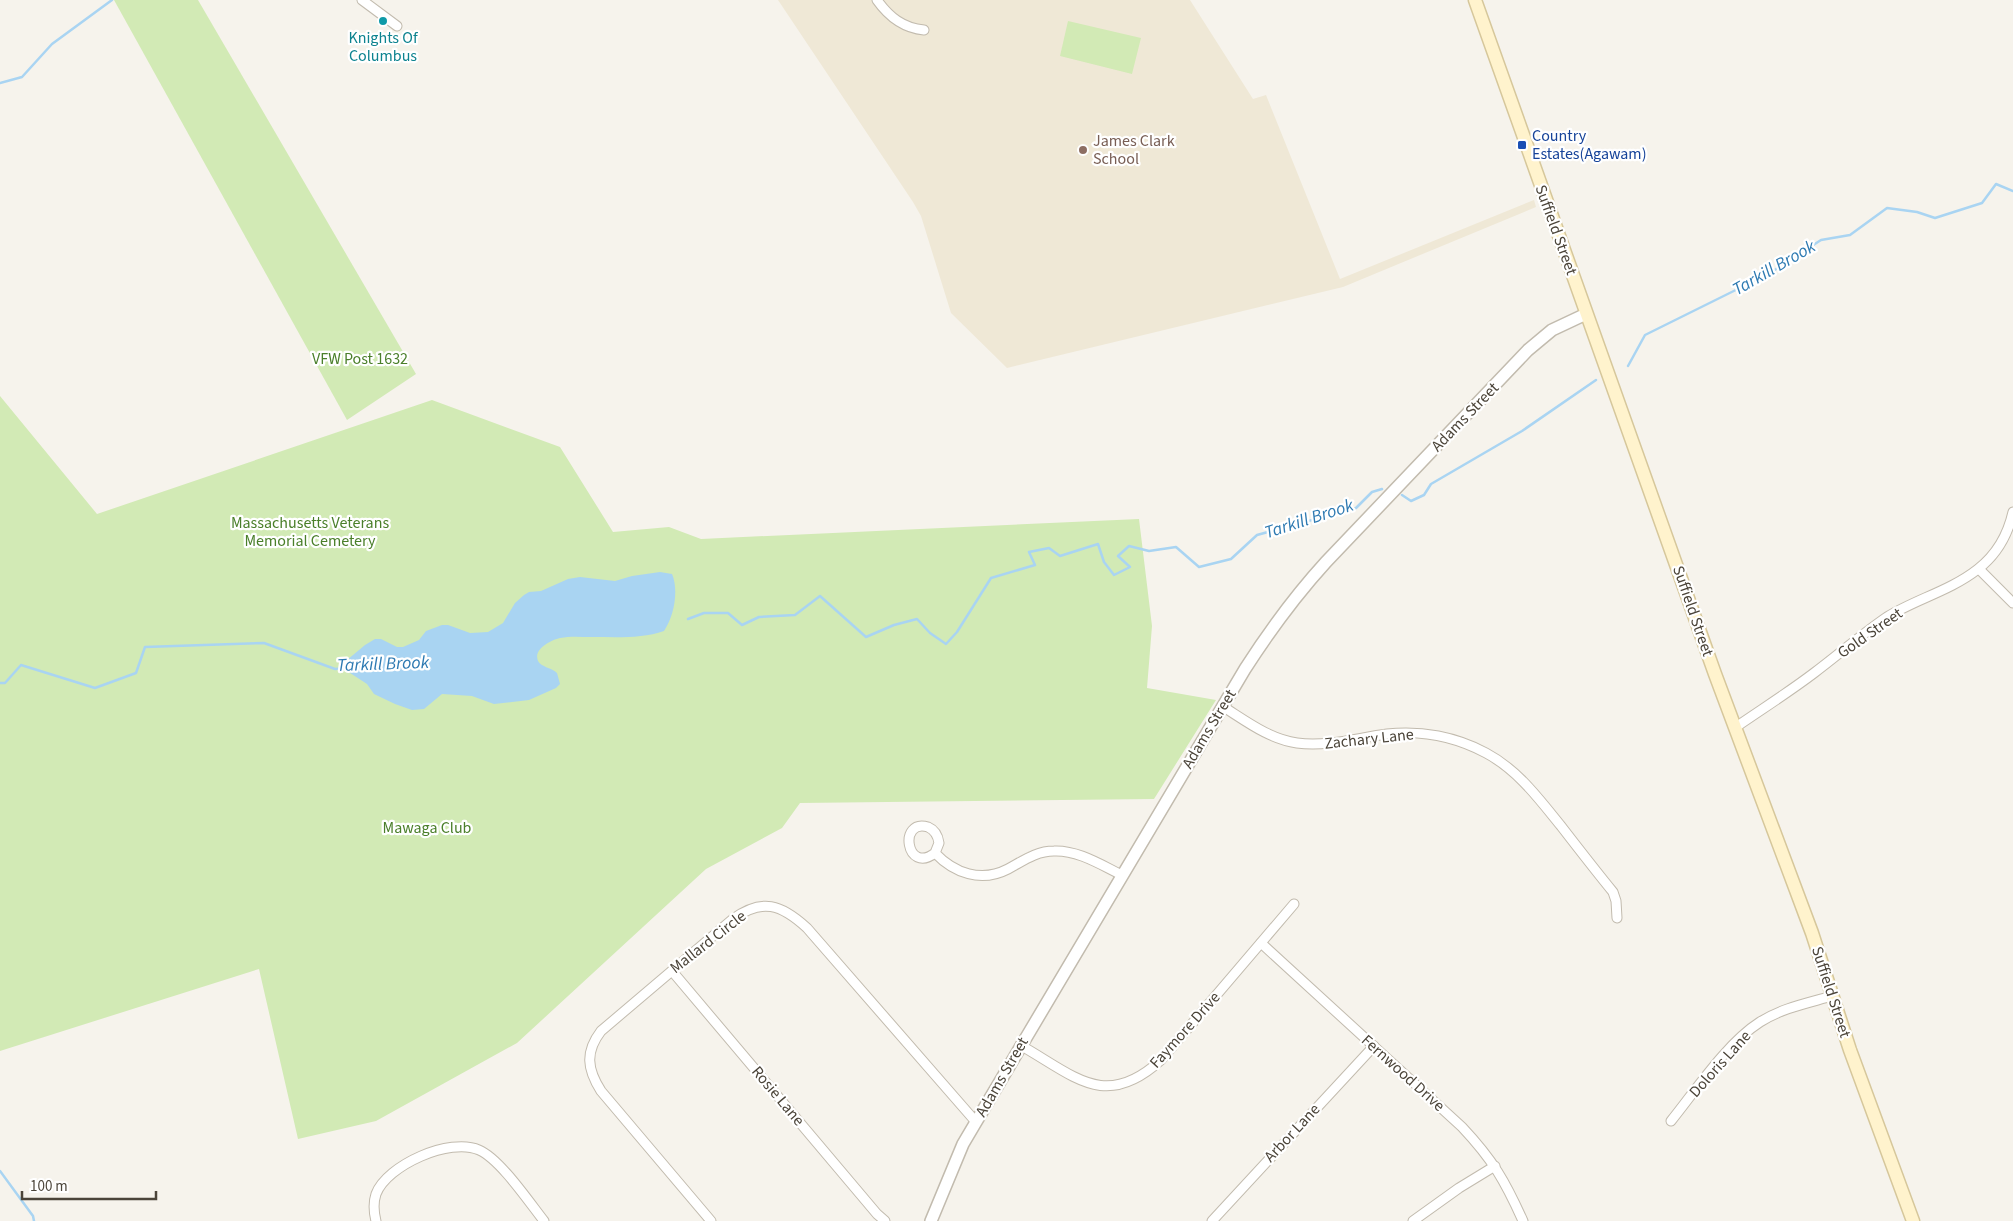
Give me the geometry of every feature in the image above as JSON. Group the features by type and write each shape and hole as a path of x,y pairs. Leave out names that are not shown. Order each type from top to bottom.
{"main road":[{"name":"Suffield Street","path":"1474,0 1715,674 1812,933 1850,1050 1913,1221"}],"street":[{"path":"362,0 397,26"},
{"path":"877,0 896,21 910,28 924,30"},
{"name":"Adams Street","path":"931,1221 963,1144 1222,706 1273,625 1296,594 1528,350 1552,330 1586,314"},
{"name":"Gold Street","path":"1736,727 1799,685 1887,618 1956,585 1979,569 1996,552 2013,512"},
{"path":"1979,569 2013,604"},
{"name":"Zachary Lane","path":"1222,706 1270,735 1297,743 1326,744 1388,734 1408,733 1450,738 1487,753 1511,770 1532,790 1613,892 1616,901 1617,918"},
{"path":"935,853 942,861 957,870 977,876 999,873 1034,855 1055,850 1076,853 1122,875"},
{"name":"Faymore Drive","path":"1020,1045 1088,1082 1109,1087 1128,1083 1143,1075 1161,1060 1294,904"},
{"name":"Mallard Circle","path":"711,1221 612,1105 596,1083 589,1067 592,1046 601,1031 672,971 740,914 758,906 780,908 813,934 976,1122"},
{"name":"Fernwood Drive","path":"1261,944 1462,1128 1495,1166 1506,1184 1523,1221"},
{"name":"Rosie Lane","path":"672,971 877,1214 885,1221"},
{"name":"Doloris Lane","path":"1670,1121 1746,1032 1762,1021 1787,1009 1832,996"},
{"name":"Arbor Lane","path":"1212,1221 1374,1046"},
{"path":"376,1221 375,1195 393,1173 421,1157 446,1148 456,1147 475,1148 488,1156 511,1180 544,1221"},
{"path":"1412,1221 1458,1188 1495,1166"}],"shaded area":[{"name":"James Clark School","path":"778,0 1190,0 1253,99 1266,95 1340,279 1534,200 1536,207 1343,287 1007,368 951,313 921,216"}],"green space":[{"name":"VFW Post 1632","path":"114,0 198,0 416,374 347,420"},
{"path":"1068,21 1141,38 1132,74 1060,56"},
{"name":"Mawaga Club","path":"0,396 97,514 432,400 560,447 613,532 669,527 701,539 1139,519 1152,626 1147,688 1216,700 1154,799 800,803 782,828 706,869 517,1043 376,1121 298,1139 259,969 0,1051"}],"water":[{"path":"660,572 672,574 675,588 673,611 664,631 638,636 568,637 552,641 540,649 537,657 539,663 557,673 560,684 556,688 529,700 494,704 472,696 442,694 424,709 412,710 374,694 367,684 347,671 345,666 347,660 375,639 381,639 397,647 403,647 419,640 426,631 442,625 448,625 470,633 488,632 503,623 515,603 524,595 529,592 541,591 568,579 580,577 615,581 632,576"}],"waterway":[{"path":"0,83 22,77 52,44 112,0"},
{"name":"Tarkill Brook","path":"1628,366 1645,335 1770,273 1821,240 1850,235 1887,208 1917,212 1935,218 1982,203 1996,184 2013,191"},
{"name":"Tarkill Brook","path":"1402,495 1411,501 1424,495 1431,484 1522,431 1596,380"},
{"name":"Tarkill Brook","path":"688,619 704,613 728,613 742,625 759,617 795,615 820,596 866,637 894,625 917,619 930,633 946,644 957,632 991,578 1035,565 1029,552 1049,548 1060,556 1098,544 1104,562 1114,575 1130,567 1118,556 1129,546 1149,551 1176,547 1199,567 1231,559 1257,535 1356,508 1372,492 1382,489"},
{"name":"Tarkill Brook","path":"0,683 5,683 21,665 95,688 136,673 145,647 264,643 335,669 349,668"},
{"path":"0,1171 33,1216 34,1221"}],"place":[{"name":"Knights Of Columbus","path":"383,21"},
{"name":"Country Estates(Agawam)","path":"1522,145"},
{"name":"James Clark School","path":"1083,150"}],"park label":[{"name":"Massachusetts Veterans Memorial Cemetery","path":"310,532"}]}
